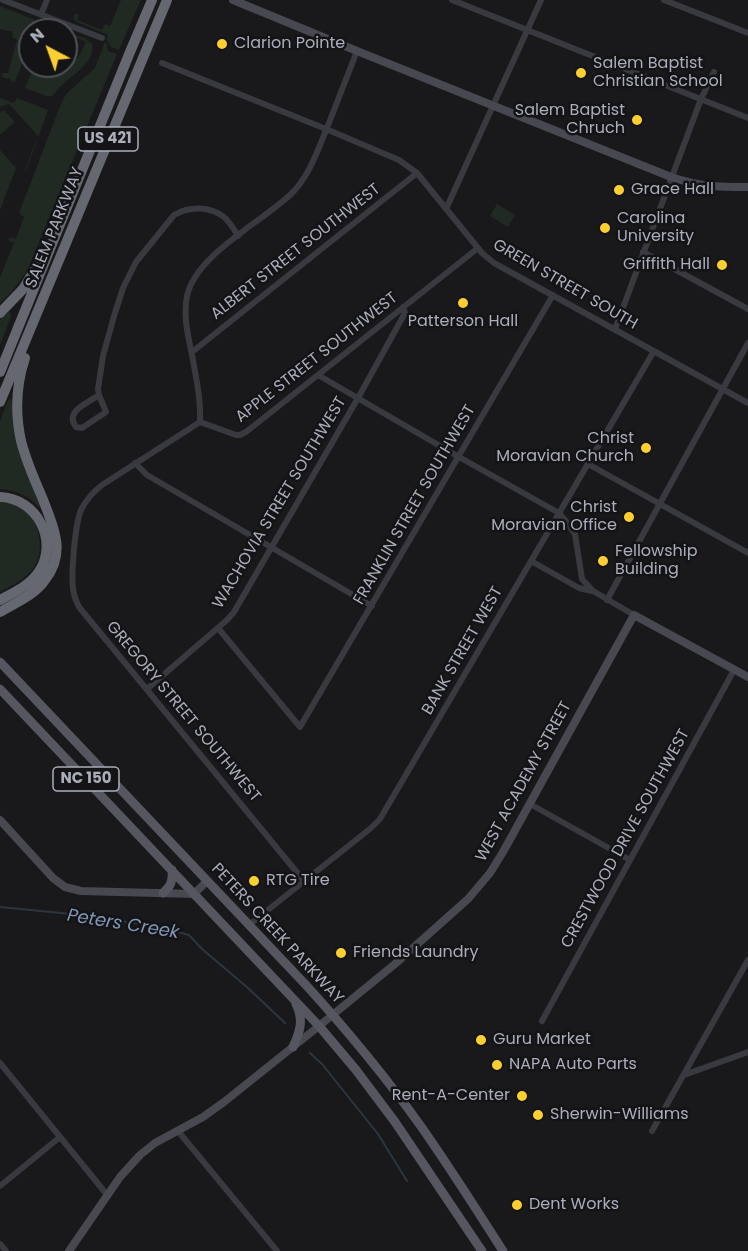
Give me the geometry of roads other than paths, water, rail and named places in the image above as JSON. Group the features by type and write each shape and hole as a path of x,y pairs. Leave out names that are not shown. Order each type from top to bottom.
{"highway":[{"name":"SALEM PARKWAY","path":"0,372 152,0"},
{"name":"SALEM PARKWAY","path":"0,402 167,0"},
{"path":"0,313 27,283 50,236 59,227"},
{"path":"0,612 38,588 50,574 56,556 55,530 23,449 17,416 17,394 21,369 45,307 44,296"},
{"path":"0,497 16,500 30,508 41,522 47,544 45,559 35,577 28,584 0,600"}],"main road":[{"name":"PETERS CREEK PARKWAY","path":"0,662 249,925 357,1043 389,1083 445,1162 503,1251"},
{"name":"PETERS CREEK PARKWAY","path":"0,689 319,1026 369,1086 407,1138 482,1251"},
{"path":"163,893 172,882 172,870"},
{"path":"292,996 301,1019 300,1030 293,1047"},
{"path":"430,1172 445,1162"}],"street":[{"path":"3,0 102,38"},
{"path":"41,14 46,0"},
{"path":"233,0 671,177 710,187 748,187"},
{"path":"452,0 748,118"},
{"path":"446,209 541,0"},
{"path":"664,0 748,33"},
{"path":"357,51 312,163 302,181 290,195 218,252 201,269 189,288 185,325 200,399 200,422 135,463 147,475 372,606"},
{"name":"GREEN STREET SOUTH","path":"162,63 406,164 417,173 478,248 494,263 748,403"},
{"path":"615,330 671,177 714,72"},
{"name":"ALBERT STREET SOUTHWEST","path":"192,352 417,173"},
{"path":"99,395 74,411 72,417 76,427 82,428 106,412 98,389 104,356 123,288 136,262 174,215 196,208 213,211 224,217 238,236"},
{"name":"APPLE STREET SOUTHWEST","path":"200,422 236,435 243,434 478,248"},
{"path":"643,252 748,309"},
{"name":"FRANKLIN STREET SOUTHWEST","path":"218,628 300,727 553,295"},
{"name":"WACHOVIA STREET SOUTHWEST","path":"147,689 234,612 358,398 405,313 404,307"},
{"path":"607,600 748,343"},
{"name":"BANK STREET WEST","path":"249,925 372,828 380,819 654,351"},
{"path":"318,375 559,513 574,534 582,579 592,591"},
{"name":"GREGORY STREET SOUTHWEST","path":"135,463 102,485 85,503 78,520 75,548 73,586 76,601 304,881"},
{"path":"588,464 748,553"},
{"path":"531,561 579,588 592,591 748,677"},
{"name":"WEST ACADEMY STREET","path":"69,1251 120,1177 140,1155 155,1143 214,1110 415,946 472,895 496,863 634,615"},
{"name":"CRESTWOOD DRIVE SOUTHWEST","path":"542,1021 734,670"},
{"path":"530,804 630,860"},
{"path":"0,820 53,878 65,887 81,891 194,894 207,881"},
{"path":"652,1131 748,960"},
{"path":"683,1075 748,1052"},
{"path":"0,1063 108,1196"},
{"path":"178,1131 277,1251"},
{"path":"0,1186 60,1137"},
{"path":"0,1244 6,1251"}],"waterway":[{"name":"Peters Creek","path":"0,907 156,926 189,935 285,1023"},
{"name":"Peters Creek","path":"310,1053 322,1064 378,1134 407,1181"}],"place":[{"name":"Clarion Pointe","path":"222,44"},
{"name":"Salem Baptist Christian School","path":"581,73"},
{"name":"Salem Baptist Chruch","path":"637,120"},
{"name":"Grace Hall","path":"619,190"},
{"name":"Carolina University","path":"605,228"},
{"name":"Griffith Hall","path":"722,265"},
{"name":"Patterson Hall","path":"463,303"},
{"name":"Christ Moravian Church","path":"646,448"},
{"name":"Christ Moravian Office","path":"629,517"},
{"name":"Fellowship Building","path":"603,561"},
{"name":"RTG Tire","path":"254,881"},
{"name":"Friends Laundry","path":"341,953"},
{"name":"Guru Market","path":"481,1040"},
{"name":"NAPA Auto Parts","path":"497,1065"},
{"name":"Rent-A-Center","path":"522,1096"},
{"name":"Sherwin-Williams","path":"538,1115"},
{"name":"Dent Works","path":"517,1205"}]}
